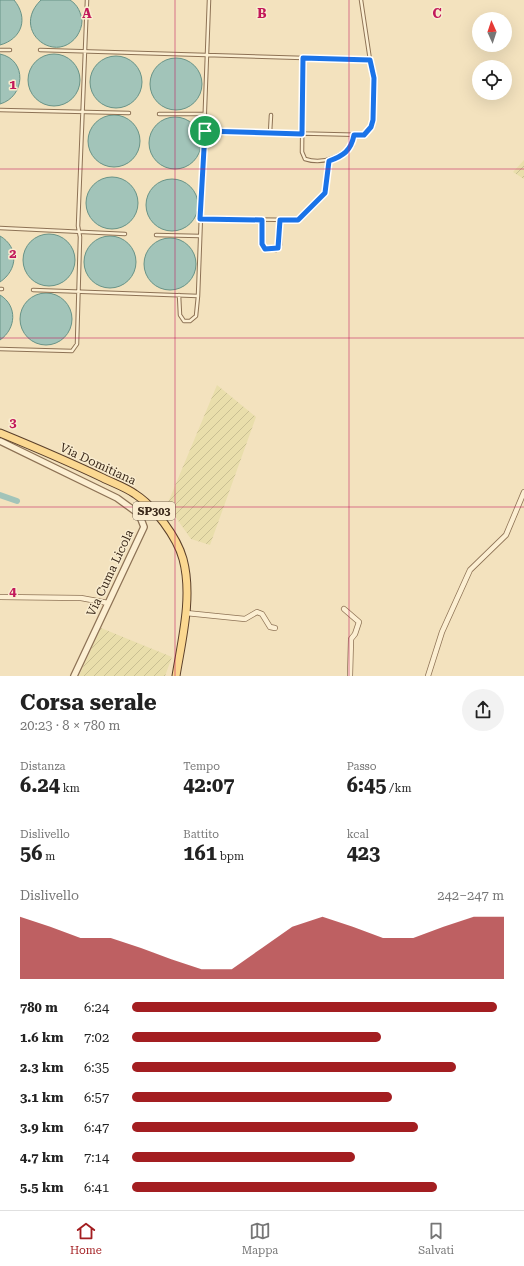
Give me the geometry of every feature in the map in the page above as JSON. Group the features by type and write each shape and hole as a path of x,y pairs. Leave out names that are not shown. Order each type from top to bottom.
{"main road":[{"name":"Via Domitiana","path":"0,433 83,468 135,494 153,509 170,531 183,558 186,589 186,613 176,676"}],"street":[{"name":"Via Cuma Licola","path":"0,442 117,498 140,514 144,527 74,676"},
{"path":"428,676 442,632 470,570 506,535 524,492"},
{"path":"0,597 81,598 108,603"},
{"path":"344,609 359,622 355,634 351,639 350,676"},
{"path":"186,613 245,619 258,612 262,614 270,626 275,628"}],"lane":[{"path":"0,348 72,351 77,344 79,231 87,0"},
{"path":"179,295 180,315 187,322 196,316 198,296 209,0"},
{"path":"205,131 364,135 371,127 373,120 374,78 361,0"},
{"path":"0,50 10,50"},
{"path":"40,50 370,60"},
{"path":"303,58 302,152 305,159 329,161 342,155 352,146 354,135"},
{"path":"0,110 83,112 90,110 129,113"},
{"path":"160,114 205,114"},
{"path":"270,133 271,115"},
{"path":"200,219 298,220 325,193 329,161"},
{"path":"262,220 263,248 276,250 280,245 280,220"},
{"path":"0,228 125,234"},
{"path":"156,235 200,236"},
{"path":"32,290 198,296"}],"shaded area":[{"path":"524,160 524,179 513,172"},
{"path":"217,385 256,417 210,545 191,539 167,505"},
{"path":"101,628 172,657 165,676 79,676"}],"water":[{"path":"0,0 14,0 19,7 22,21 21,27 14,38 0,45"},
{"path":"41,0 70,0 77,7 82,18 81,27 77,36 68,44 58,47 48,46 39,40 33,32 30,22 33,11"},
{"path":"0,54 9,58 15,63 19,71 20,79 14,94 8,100 0,104"},
{"path":"54,54 64,56 72,62 78,70 80,80 78,90 72,98 64,104 54,106 44,104 36,98 30,90 28,80 30,70 36,62 44,56"},
{"path":"116,56 126,58 134,64 140,72 142,82 140,92 134,100 126,106 116,108 106,106 98,100 92,92 90,82 92,72 98,64 106,58"},
{"path":"176,58 186,60 194,66 200,74 202,84 200,94 194,102 186,108 176,110 166,108 158,102 152,94 150,84 152,74 158,66 166,60"},
{"path":"114,115 124,117 132,123 138,131 140,141 138,151 132,159 124,165 114,167 104,165 96,159 90,151 88,141 90,131 96,123 104,117"},
{"path":"175,117 185,119 193,125 199,133 201,143 199,153 193,161 185,167 175,169 165,167 157,161 151,153 149,143 151,133 157,125 165,119"},
{"path":"112,177 122,179 130,185 136,193 138,203 136,213 130,221 122,227 112,229 102,227 94,221 88,213 86,203 88,193 94,185 102,179"},
{"path":"172,179 182,181 190,187 196,195 198,205 196,215 190,223 182,229 172,231 162,229 154,223 148,215 146,205 148,195 154,187 162,181"},
{"path":"49,234 59,236 67,242 73,250 75,260 73,270 67,278 59,284 49,286 39,284 31,278 25,270 23,260 25,250 31,242 39,236"},
{"path":"0,236 11,246 14,259 10,271 0,282"},
{"path":"110,236 120,238 128,244 134,252 136,262 134,272 128,280 120,286 110,288 100,286 92,280 86,272 84,262 86,252 92,244 100,238"},
{"path":"170,238 180,240 188,246 194,254 196,264 194,274 188,282 180,288 170,290 160,288 152,282 146,274 144,264 146,254 152,246 160,240"},
{"path":"46,293 56,295 64,301 70,309 72,319 70,329 64,337 56,343 46,345 36,343 28,337 22,329 20,319 22,309 28,301 36,295"},
{"path":"0,295 10,305 13,318 9,330 0,340"}],"waterway":[{"path":"0,495 17,501"}],"route":[{"path":"303,58 370,60 373,67 373,120 371,127 364,135 354,135 352,146 342,155 329,161 327,187 325,193 298,220 280,220 280,245 276,250 263,248 262,220 200,219 205,131 302,134 304,102 303,58"}]}
